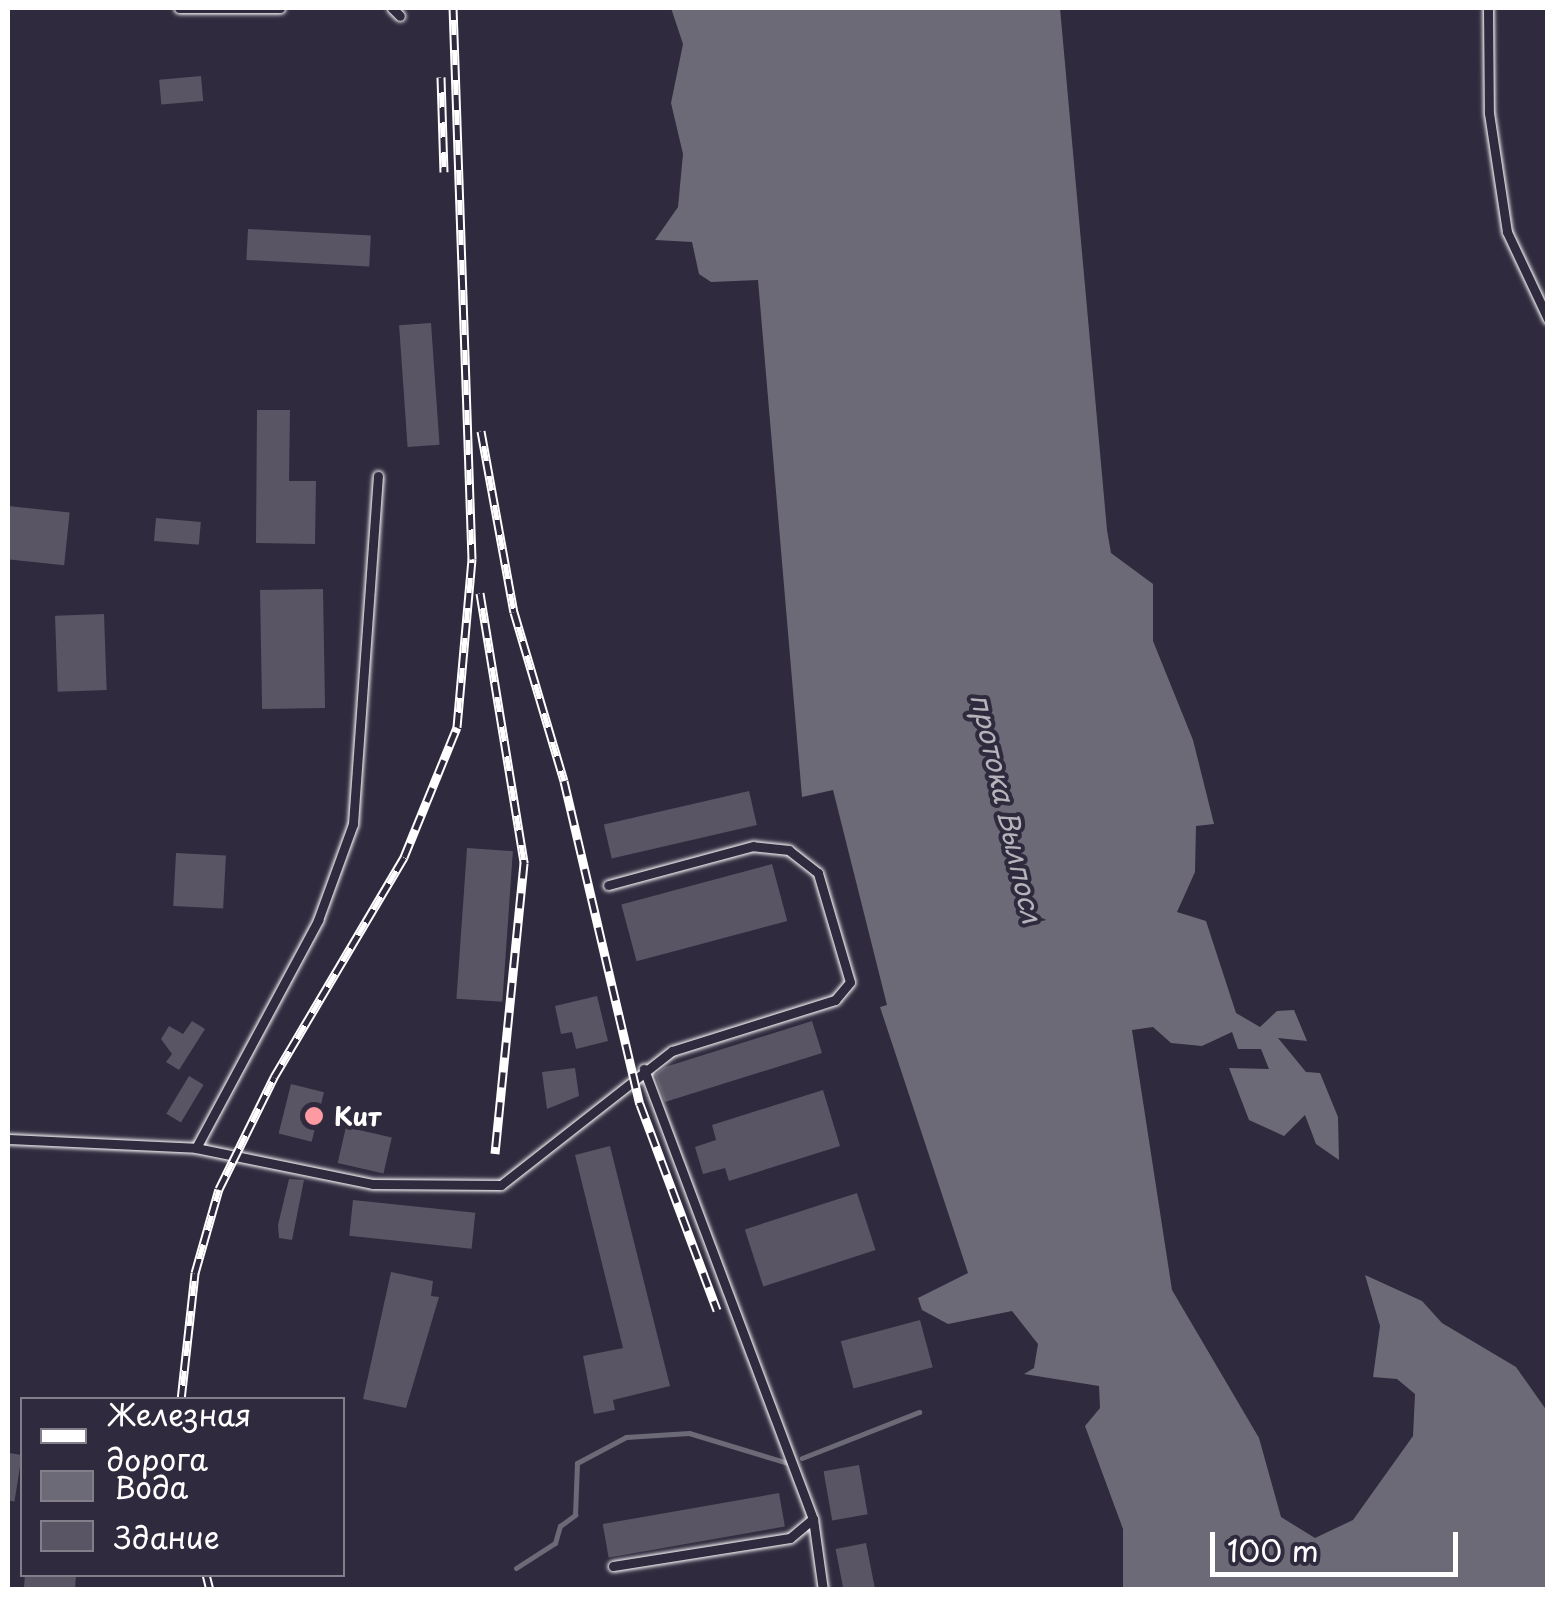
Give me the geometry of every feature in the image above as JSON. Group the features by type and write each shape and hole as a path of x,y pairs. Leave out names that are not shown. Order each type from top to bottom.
{"lane":[{"path":"179,8 280,8"},
{"path":"392,8 400,16"},
{"path":"1488,8 1489,113 1507,232 1548,319"},
{"path":"196,1148 318,920 353,824 378,476"},
{"path":"8,1139 196,1148 372,1184 501,1185 606,1109 644,1069 708,1038 835,1000 850,982 818,873 789,850 753,846 608,885"},
{"path":"644,1069 814,1519 823,1590"},
{"path":"614,1566 790,1538 814,1519"}],"water":[{"name":"протока Вылпосл","path":"671,8 1060,8 1111,553 1153,584 1153,641 1193,740 1214,824 1196,826 1195,872 1177,912 1206,921 1236,1013 1260,1027 1277,1011 1294,1010 1307,1041 1278,1038 1306,1072 1320,1073 1338,1117 1339,1160 1316,1144 1305,1115 1284,1136 1249,1120 1229,1068 1269,1069 1261,1049 1238,1049 1232,1032 1202,1046 1171,1043 1153,1027 1132,1030 1172,1290 1259,1438 1281,1517 1315,1538 1353,1520 1413,1436 1415,1394 1397,1379 1373,1377 1380,1326 1365,1275 1422,1301 1442,1323 1516,1367 1547,1411 1547,1589 1123,1589 1123,1529 1085,1426 1100,1408 1099,1386 1024,1374 1034,1368 1038,1344 1012,1311 948,1324 922,1310 918,1298 968,1273 880,1007 887,1005 833,790 802,797 758,280 711,282 699,274 692,242 655,240 678,207 683,154 671,103 683,44"}],"building":[{"path":"201,76 203,101 161,105 159,80"},
{"path":"248,229 371,235 369,266 246,260"},
{"path":"431,323 440,445 408,447 399,325"},
{"path":"257,410 290,410 289,481 316,481 315,544 256,543"},
{"path":"8,506 70,512 64,565 8,559"},
{"path":"156,518 201,522 199,545 154,541"},
{"path":"323,589 325,708 262,709 260,590"},
{"path":"104,614 107,690 58,692 55,616"},
{"path":"749,791 757,825 612,859 604,825"},
{"path":"467,848 513,851 502,1002 456,999"},
{"path":"176,853 226,856 223,909 173,906"},
{"path":"772,864 787,921 637,961 621,904"},
{"path":"597,996 608,1041 576,1049 572,1032 561,1034 555,1006"},
{"path":"192,1021 205,1029 179,1070 166,1062 172,1054 161,1039 169,1026 183,1034"},
{"path":"812,1021 822,1053 665,1102 655,1075 665,1067"},
{"path":"575,1068 579,1096 547,1109 542,1072"},
{"path":"189,1076 204,1085 181,1122 166,1114"},
{"path":"291,1084 324,1092 312,1142 279,1133"},
{"path":"823,1090 840,1146 729,1181 725,1168 703,1174 695,1147 716,1140 712,1125"},
{"path":"346,1127 392,1138 383,1174 338,1163"},
{"path":"610,1146 670,1386 613,1400 615,1410 594,1414 583,1356 623,1348 575,1155"},
{"path":"289,1179 304,1180 292,1240 279,1238 278,1225"},
{"path":"857,1193 876,1250 763,1287 745,1229"},
{"path":"353,1200 475,1213 472,1249 349,1236"},
{"path":"391,1272 433,1281 431,1296 439,1297 406,1408 363,1399"},
{"path":"920,1320 933,1367 853,1389 841,1341"},
{"path":"9,1453 20,1455 14,1501 8,1500"},
{"path":"859,1465 868,1514 832,1520 824,1471"},
{"path":"779,1493 785,1526 609,1558 603,1524"},
{"path":"866,1543 875,1590 844,1590 836,1549"},
{"path":"25,1577 76,1577 75,1590 24,1587"}],"waterway":[{"path":"802,1458 919,1412"},
{"path":"516,1568 555,1543 560,1526 575,1515 577,1463 626,1437 689,1433 788,1463"}],"railway":[{"path":"181,1397 195,1273 219,1189 274,1077 404,857 457,727 472,559 453,8"},
{"path":"441,77 444,172"},
{"path":"481,431 514,612 564,781 640,1104 717,1310"},
{"path":"480,593 524,863 495,1154"},
{"path":"207,1577 210,1590"}],"place":[{"name":"Кит","path":"314,1116"}]}
